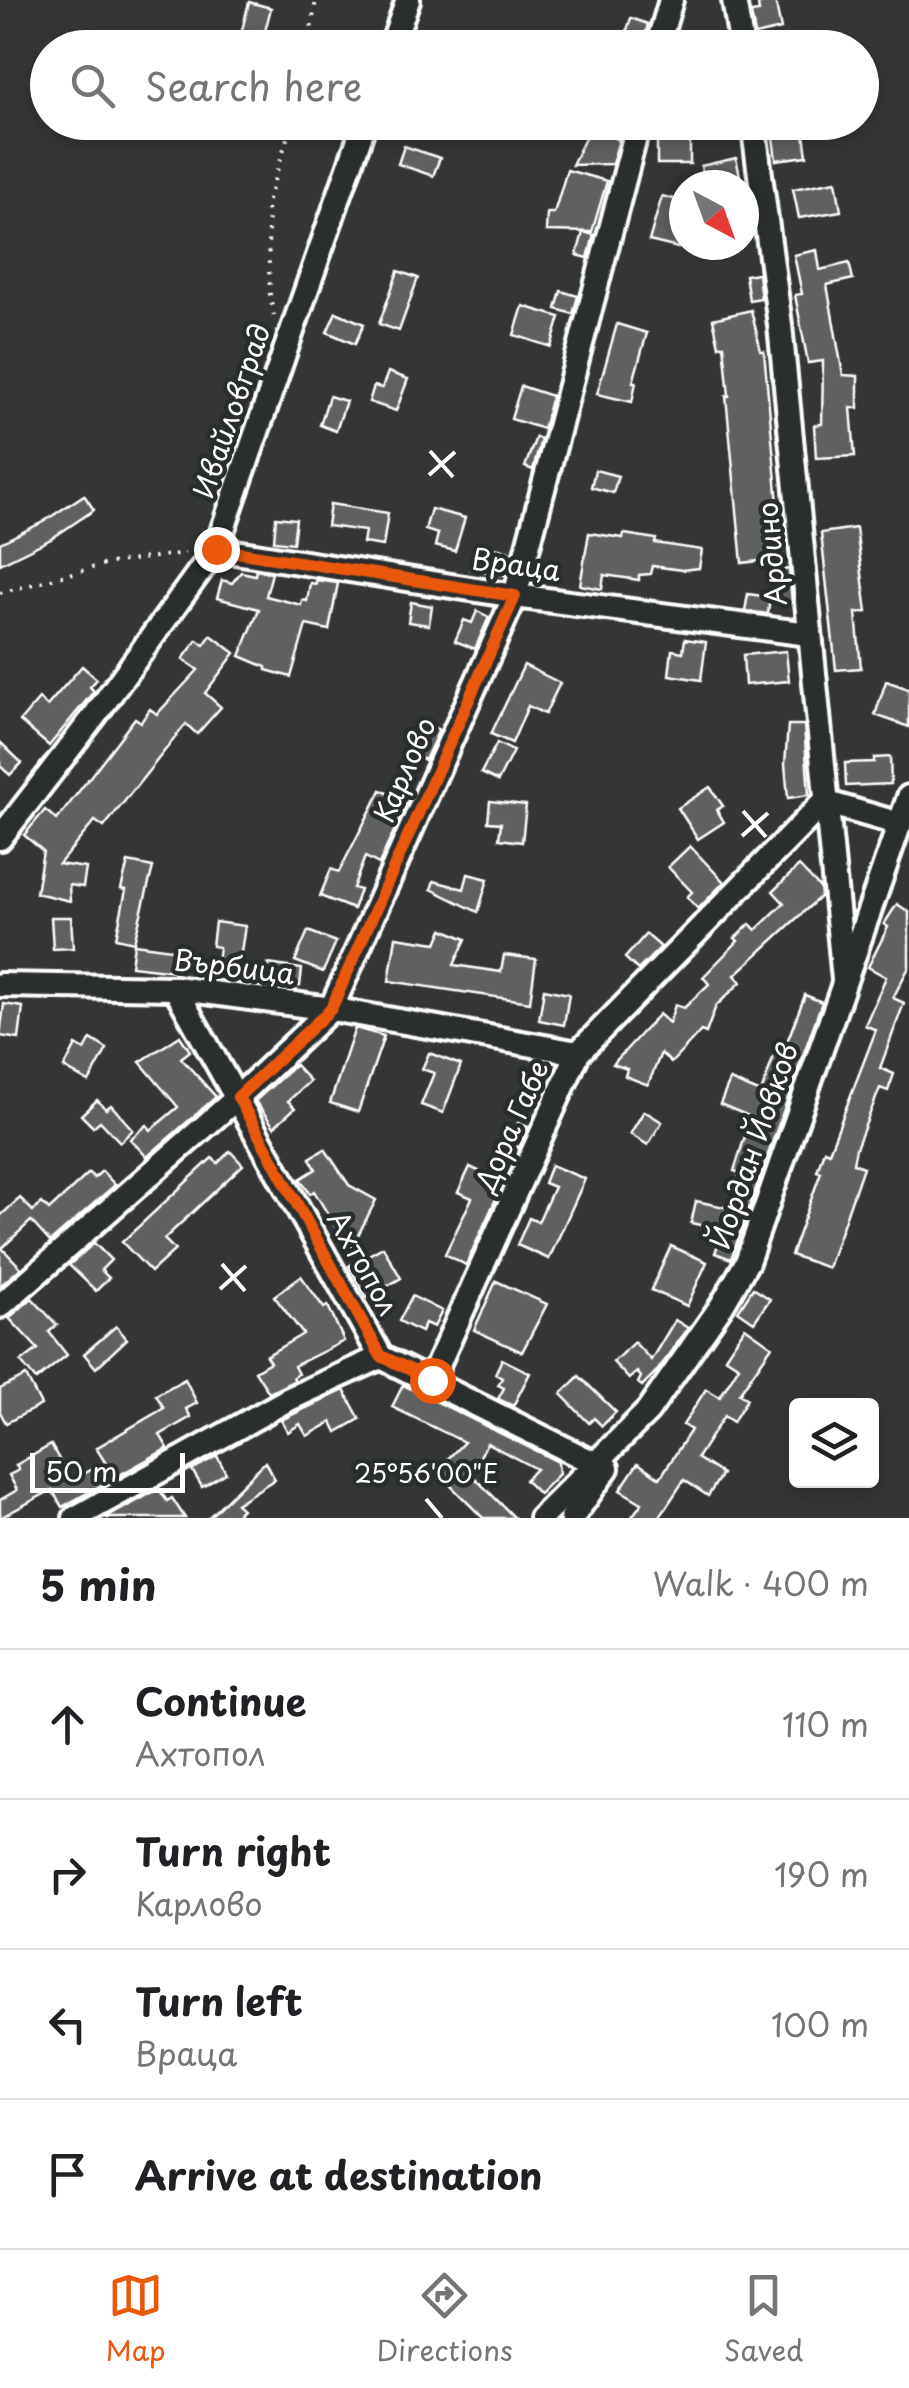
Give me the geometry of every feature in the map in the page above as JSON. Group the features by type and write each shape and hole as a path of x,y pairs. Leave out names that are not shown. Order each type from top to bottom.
{"street":[{"path":"397,30 408,0"},
{"path":"663,30 671,0"},
{"path":"734,0 739,30"},
{"name":"Ивайловград","path":"0,838 216,549 359,140"},
{"name":"Карлово","path":"0,1306 238,1097 331,1009 515,596 634,140"},
{"name":"Ардино","path":"754,140 780,325 844,980"},
{"name":"Враца","path":"216,549 515,596 810,634"},
{"name":"Йордан Йовков","path":"542,1518 648,1411 747,1262 909,797"},
{"path":"824,802 900,824"},
{"name":"Дора Габе","path":"432,1380 578,1053 824,802"},
{"name":"Върбица","path":"0,985 175,988 331,1009 578,1053"},
{"name":"Ахтопол","path":"175,988 381,1356 596,1464"},
{"path":"74,1518 287,1400 381,1356"},
{"path":"572,1518 648,1411"}],"path":[{"path":"311,30 316,0"},
{"path":"283,354 270,295 267,204 287,140"},
{"path":"0,594 110,563 216,549"}],"building":[{"path":"775,0 781,29 754,30 751,13 759,12 758,4"},
{"path":"249,2 271,8 265,30 242,30"},
{"path":"631,18 648,24 646,30 627,30"},
{"path":"584,140 619,140 612,164 572,165"},
{"path":"690,140 690,164 657,164 657,141"},
{"path":"773,140 805,140 807,156 776,160"},
{"path":"404,146 440,158 433,176 398,164"},
{"path":"736,158 739,170 702,170 701,166"},
{"path":"567,170 607,181 592,232 546,231 547,213 554,213"},
{"path":"836,181 841,211 799,218 793,189"},
{"path":"662,196 669,198 669,246 649,241"},
{"path":"583,232 594,235 588,258 577,255"},
{"path":"817,250 820,270 849,263 853,279 827,285 843,375 858,376 858,408 851,408 855,456 816,458 814,425 822,424 823,361 808,363 795,295 802,294 794,255"},
{"path":"398,271 418,278 399,331 379,324"},
{"path":"758,273 761,298 749,300 745,275"},
{"path":"561,291 578,296 573,314 556,309"},
{"path":"523,306 560,317 551,347 514,335"},
{"path":"751,310 764,351 783,558 742,563 724,345 719,346 713,319"},
{"path":"336,312 364,324 355,344 327,332"},
{"path":"617,324 647,333 633,382 632,402 597,394"},
{"path":"388,372 408,379 396,411 369,402 374,386 382,388"},
{"path":"521,386 552,396 543,429 511,419"},
{"path":"329,396 346,401 336,431 320,425"},
{"path":"536,437 541,439 533,470 525,467"},
{"path":"595,470 618,476 613,493 591,487"},
{"path":"84,495 94,510 51,539 0,564 0,543 43,522"},
{"path":"330,504 388,513 383,546 363,543 365,531 327,526"},
{"path":"431,509 465,518 455,551 435,546 438,534 425,530"},
{"path":"276,517 296,519 293,543 274,541"},
{"path":"856,528 867,612 856,613 861,668 836,670 821,533"},
{"path":"589,533 623,538 624,534 702,550 699,568 652,566 650,574 639,575 639,580 604,575 602,589 580,585"},
{"path":"474,544 509,551 505,575 470,569"},
{"path":"789,569 792,603 782,605 776,571"},
{"path":"256,570 272,573 266,596 301,605 302,600 307,601 310,583 338,583 329,630 306,625 291,677 266,670 240,656 259,609 217,598 222,580 232,583 241,572 255,575"},
{"path":"748,594 770,597 768,614 745,611"},
{"path":"411,602 432,606 429,625 408,622"},
{"path":"477,611 489,617 475,649 455,641 464,620 472,623"},
{"path":"211,635 235,653 205,693 221,707 197,734 186,724 104,827 95,821 59,864 86,868 83,887 69,885 70,901 36,893 43,851 24,835 45,810 57,820 135,718 141,722 150,709 157,714 198,670 183,659 197,640 204,645"},
{"path":"685,639 706,642 701,680 669,675 672,650 683,652"},
{"path":"786,651 789,681 745,685 743,655"},
{"path":"524,665 560,683 545,714 528,706 512,743 491,734"},
{"path":"82,666 97,679 90,687 94,691 49,746 20,721 39,699 47,706"},
{"path":"886,681 909,689 909,727 875,715"},
{"path":"423,723 439,730 425,760 415,755 419,747 413,744"},
{"path":"788,725 804,725 809,795 788,798"},
{"path":"0,742 22,763 10,775 0,766"},
{"path":"497,743 513,751 498,781 481,773"},
{"path":"890,757 891,784 846,786 845,763"},
{"path":"396,787 411,794 379,864 365,857 353,888 360,890 353,909 320,896 331,869 339,872 381,790 392,795"},
{"path":"710,787 723,806 717,810 724,822 698,839 678,808"},
{"path":"490,801 526,805 522,842 499,839 501,823 488,822"},
{"path":"690,846 724,882 698,909 687,897 692,892 668,867"},
{"path":"128,862 153,867 134,942 116,938"},
{"path":"799,866 820,888 821,896 735,975 741,982 716,1006 706,1033 701,1031 671,1063 661,1053 648,1085 625,1076 627,1069 613,1064 659,1014 669,1023 675,1005 684,1008 709,984 703,977 738,941 735,938 750,924 756,930 784,903 773,891"},
{"path":"468,874 488,879 478,912 431,889 434,881 464,889"},
{"path":"897,904 909,912 909,967 893,998 904,1003 880,1068 894,1074 888,1091 880,1088 856,1148 853,1163 863,1167 828,1268 791,1255 821,1172 817,1171 824,1150 829,1152 876,1030 865,1025 886,977 868,967 888,927 884,924"},
{"path":"51,917 71,917 73,948 53,949"},
{"path":"215,922 245,926 239,965 217,961 219,947 212,946"},
{"path":"443,929 466,939 454,965 501,972 504,955 536,959 530,1002 389,981 396,937 437,943"},
{"path":"308,931 336,942 323,972 295,961"},
{"path":"646,934 661,947 638,970 625,958"},
{"path":"134,944 179,950 176,971 131,966"},
{"path":"268,964 302,969 300,986 266,982"},
{"path":"544,989 569,994 564,1025 539,1020"},
{"path":"805,995 822,1002 731,1259 715,1253 723,1230 691,1223 696,1201 729,1208 740,1173 734,1171 751,1117 720,1104 730,1080 761,1093 778,1044 785,1047"},
{"path":"4,1004 23,1007 19,1039 0,1036"},
{"path":"355,1028 384,1036 358,1112 330,1103"},
{"path":"180,1036 190,1051 181,1058 216,1097 147,1157 130,1139 147,1125 151,1130 178,1107 140,1062"},
{"path":"91,1039 107,1049 89,1082 64,1068 76,1045 85,1050"},
{"path":"429,1053 461,1065 443,1113 421,1105 434,1073 422,1069"},
{"path":"295,1065 310,1081 288,1101 295,1108 274,1127 255,1101"},
{"path":"97,1100 106,1109 111,1105 133,1130 120,1142 100,1121 93,1127 81,1115"},
{"path":"644,1111 662,1122 648,1145 630,1134"},
{"path":"518,1123 528,1127 519,1148 509,1144"},
{"path":"325,1149 349,1185 376,1200 350,1251 314,1191 310,1194 300,1179 316,1169 310,1158"},
{"path":"230,1151 243,1165 164,1239 175,1250 151,1272 122,1242 212,1158 218,1163"},
{"path":"551,1165 585,1179 549,1259 517,1245 529,1218 538,1222 554,1187 544,1183"},
{"path":"470,1167 494,1178 490,1186 500,1190 466,1265 445,1254 472,1198 458,1192"},
{"path":"102,1171 115,1185 50,1242 31,1221 2,1248 21,1268 0,1286 0,1216 20,1198 33,1211 42,1203 49,1210 89,1173 94,1178"},
{"path":"94,1243 111,1260 101,1270 109,1278 96,1291 69,1265"},
{"path":"671,1246 707,1262 687,1306 651,1290"},
{"path":"383,1247 401,1278 367,1298 349,1266"},
{"path":"301,1276 324,1308 328,1306 344,1341 294,1366 298,1374 293,1377 295,1380 269,1393 255,1371 270,1362 266,1356 303,1334 274,1296"},
{"path":"496,1281 547,1304 522,1352 474,1330"},
{"path":"753,1288 770,1299 754,1322 738,1311"},
{"path":"412,1296 442,1311 434,1327 425,1323 421,1332 399,1321"},
{"path":"32,1298 57,1325 49,1332 67,1355 36,1380 21,1362 38,1349 9,1318"},
{"path":"675,1320 688,1328 642,1386 637,1372 629,1379 613,1362 634,1342 651,1360"},
{"path":"116,1326 127,1339 96,1368 84,1354"},
{"path":"745,1327 772,1346 739,1394 747,1399 733,1422 724,1416 697,1458 722,1474 708,1496 684,1480 659,1518 631,1518 642,1503 620,1490 638,1463 660,1478 691,1430 683,1425 706,1389 720,1397 739,1366 725,1357"},
{"path":"502,1359 530,1373 513,1406 498,1399 504,1388 498,1385 502,1378 495,1374"},
{"path":"26,1376 41,1405 6,1423 0,1412 0,1389"},
{"path":"579,1376 616,1412 602,1426 594,1418 589,1423 561,1394"},
{"path":"185,1379 197,1403 186,1409 191,1417 160,1435 168,1448 62,1507 52,1490 0,1518 0,1500 17,1490 9,1475 19,1470 16,1465 51,1445 71,1481 105,1462 96,1448 164,1408 156,1395"},
{"path":"403,1385 558,1462 559,1474 539,1494 525,1480 536,1469 487,1443 471,1474 515,1518 483,1518 436,1471 464,1442 392,1407"},
{"path":"344,1390 360,1419 337,1432 332,1422 307,1436 300,1424 288,1432 281,1420"},
{"path":"217,1456 226,1473 202,1487 192,1470"},
{"path":"265,1462 275,1479 236,1504 242,1509 233,1518 208,1518"},
{"path":"159,1489 167,1501 172,1498 185,1518 106,1518"}],"route":[{"path":"216,549 515,596 331,1009 238,1097 381,1356 432,1380"}]}
